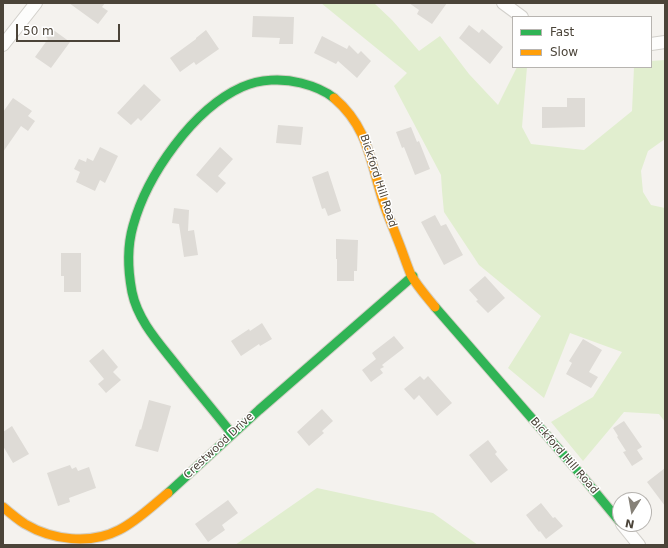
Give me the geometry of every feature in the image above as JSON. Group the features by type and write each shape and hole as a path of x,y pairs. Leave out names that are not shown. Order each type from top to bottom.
{"street":[{"path":"3,45 36,3"},
{"path":"503,3 521,16"},
{"path":"652,44 665,42"},
{"name":"Bickford Hill Road","path":"232,434 158,341 137,309 134,300 130,269 130,247 133,226 144,197 159,169 173,149 208,109 242,87 261,81 281,80 300,83 324,91 343,106 352,116 359,126 364,139 386,212 413,276 432,303 612,512"},
{"name":"Crestwood Drive","path":"3,507 13,517 31,527 60,537 84,539 111,534 140,516 176,487 268,400 373,312 413,276"},
{"name":"Bickford Hill Road","path":"628,532 639,545"}],"green space":[{"path":"321,3 374,3 392,20 419,51 440,36 469,74 498,105 516,68 527,68 522,127 531,144 584,150 632,111 634,68 652,68 652,61 665,60 665,139 648,151 641,171 643,192 651,205 665,208 665,422 659,414 624,412 583,461 551,422 593,397 622,352 570,333 544,398 508,368 541,316 479,265 444,212 441,175 394,86 407,73"},
{"path":"317,488 433,513 478,545 235,545"}],"building":[{"path":"69,3 105,3 102,7 108,11 98,24"},
{"path":"409,3 447,3 432,24 417,14 419,10"},
{"path":"253,16 294,17 293,44 279,44 280,38 252,37"},
{"path":"469,25 479,33 482,29 503,47 490,64 459,38"},
{"path":"52,29 70,42 51,68 35,57 48,39 46,37"},
{"path":"206,30 219,49 196,65 194,62 180,72 170,58"},
{"path":"322,36 347,49 349,45 358,54 361,51 371,61 357,78 338,61 336,64 314,53"},
{"path":"144,84 161,100 141,121 138,118 131,125 117,113"},
{"path":"13,98 32,111 28,116 35,121 28,131 21,126 3,152 3,112"},
{"path":"567,98 585,98 585,127 542,128 542,107 567,107"},
{"path":"278,125 303,127 301,145 276,143"},
{"path":"411,127 417,142 419,141 430,169 415,175 404,147 402,148 396,132"},
{"path":"100,147 118,156 105,183 100,180 95,191 76,182 80,172 74,169 79,159 86,162 87,158 93,161"},
{"path":"220,147 233,159 218,176 226,183 217,193 196,175"},
{"path":"328,171 341,211 328,216 325,208 322,209 312,177"},
{"path":"174,208 189,210 188,231 194,230 198,255 184,257 179,224 172,223"},
{"path":"435,215 441,226 446,224 463,255 444,265 421,222"},
{"path":"336,239 358,240 357,271 354,271 354,281 337,281"},
{"path":"61,253 81,253 81,292 64,292 64,276 61,276"},
{"path":"485,276 505,298 488,313 476,301 478,300 469,290"},
{"path":"262,323 272,339 260,346 259,344 241,356 231,341 249,329 250,331"},
{"path":"394,336 404,348 382,365 384,367 380,369 383,373 371,382 362,370 376,359 372,353"},
{"path":"583,339 602,350 589,372 598,377 591,388 566,374 572,363 569,361"},
{"path":"103,349 118,367 113,372 121,380 106,393 98,384 104,379 89,361"},
{"path":"420,376 424,380 428,376 452,403 437,416 419,395 414,400 404,389"},
{"path":"149,400 171,406 158,452 135,446"},
{"path":"322,409 333,421 322,431 324,433 309,446 297,432"},
{"path":"624,421 642,447 637,450 643,459 632,466 623,452 626,451 613,428"},
{"path":"12,426 29,454 13,463 3,446 3,432"},
{"path":"488,440 497,452 495,454 508,470 491,483 469,455"},
{"path":"70,465 72,469 76,467 78,471 89,467 96,488 69,498 70,502 58,506 47,473"},
{"path":"665,468 665,506 647,482"},
{"path":"228,500 238,513 222,525 225,530 208,542 195,524"},
{"path":"541,503 553,518 555,517 563,526 546,539 526,515"}],"traffic: fast":[{"path":"232,434 156,340 139,313 132,292 129,267 129,251 133,226 149,186 174,146 206,111 224,97 249,84 279,80 294,81 310,85 334,98"},
{"path":"168,493 259,410 413,276"},
{"path":"435,307 612,512"}],"traffic: slow":[{"path":"334,98 354,120 361,132 385,208 411,275 435,307"},
{"path":"3,507 22,522 47,534 71,539 96,538 108,535 126,526 168,493"}]}
